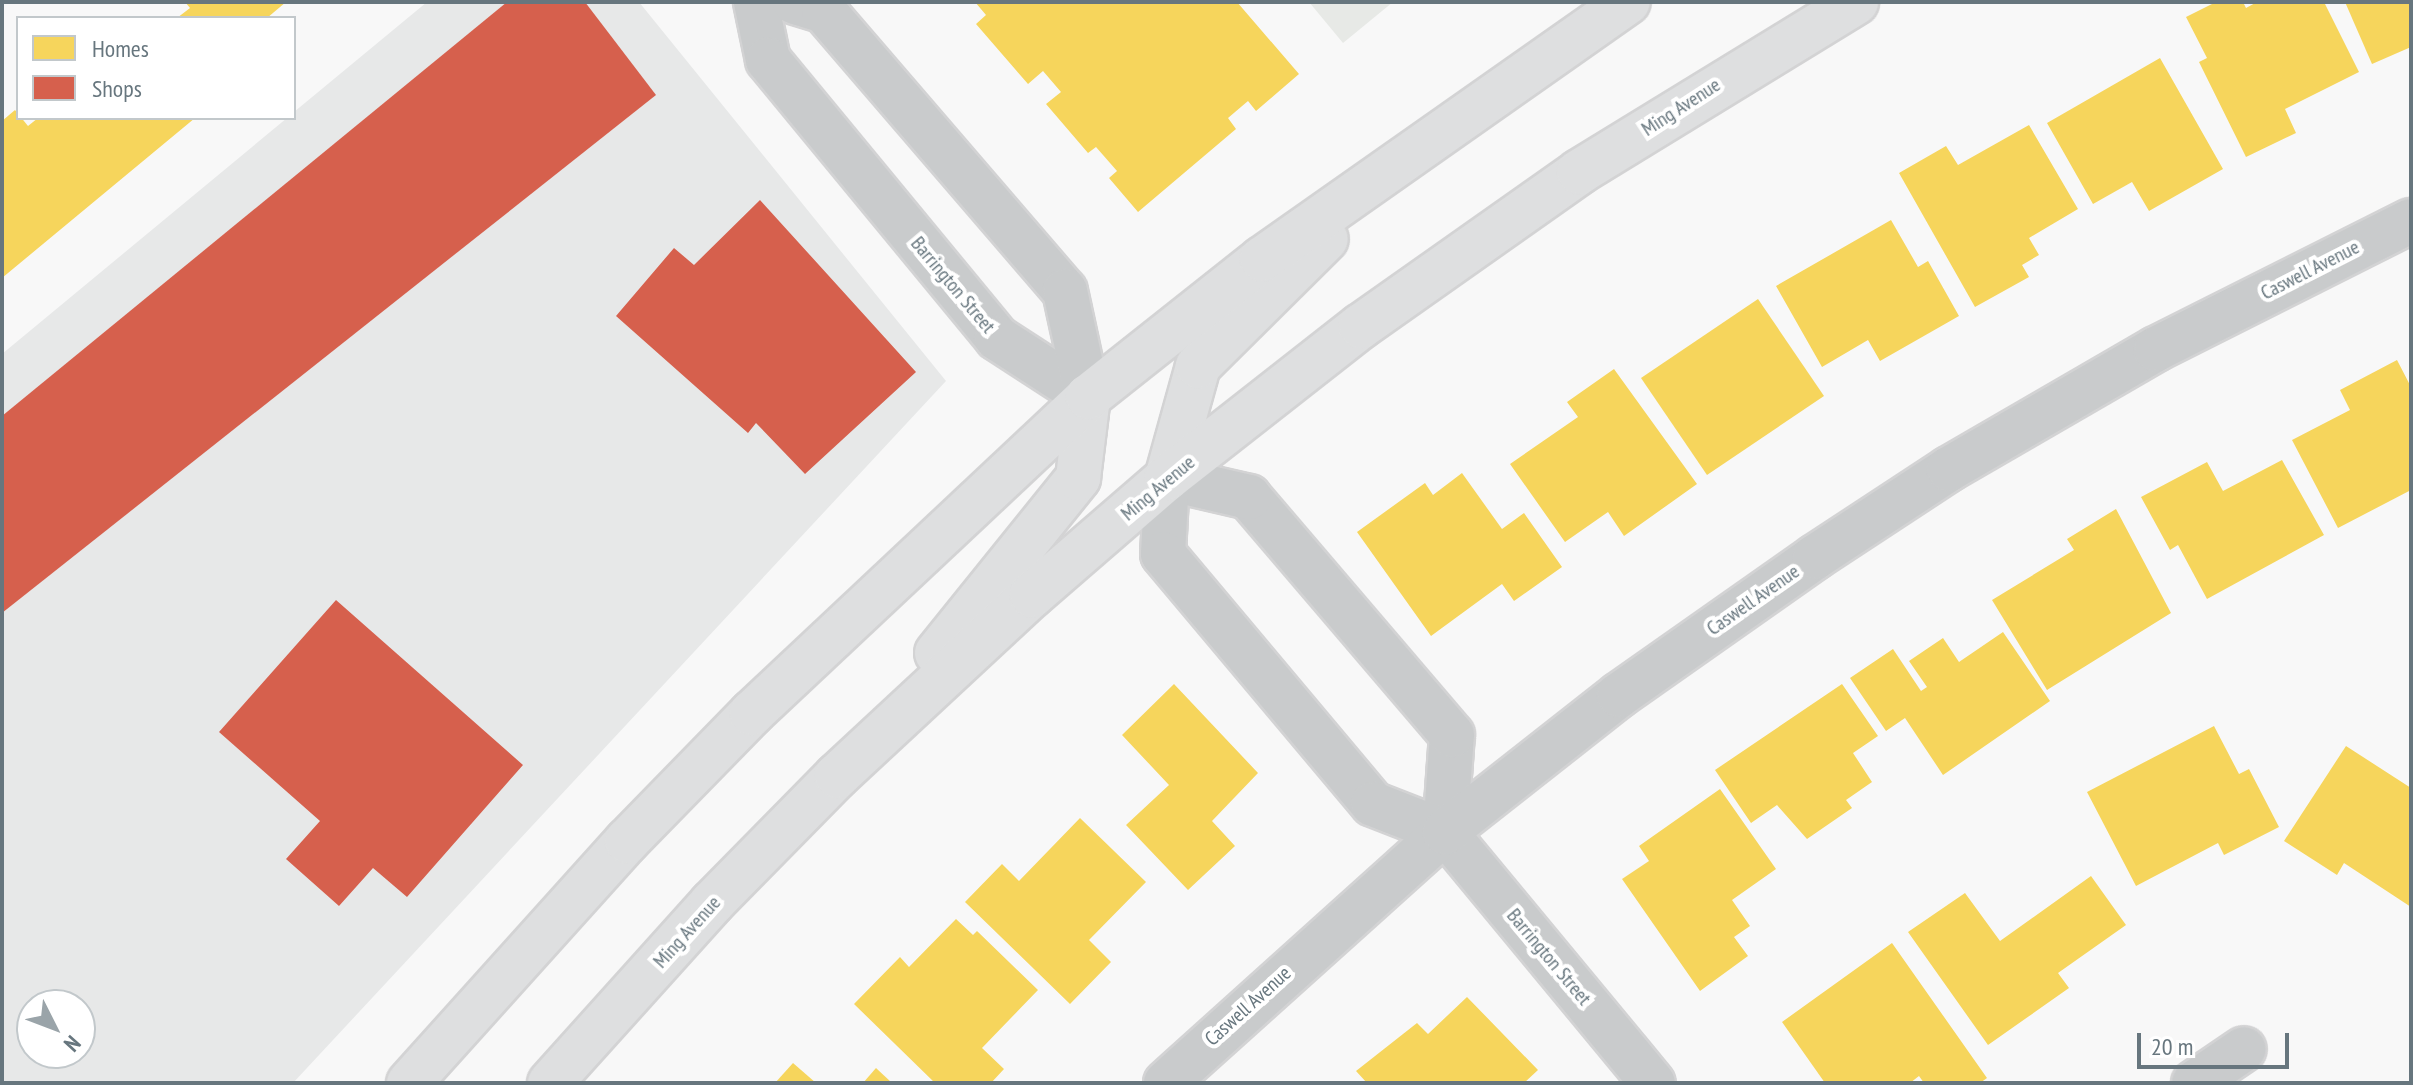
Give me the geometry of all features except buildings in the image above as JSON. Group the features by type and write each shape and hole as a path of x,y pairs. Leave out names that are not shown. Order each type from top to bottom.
{"main road":[{"path":"409,1083 627,841 752,713 1088,397 1262,259 1628,2"},
{"name":"Ming Avenue","path":"550,1083 712,903 837,776 1032,595 1167,478 1361,326 1579,172 1856,2"},
{"path":"1167,478 1198,366 1416,150"},
{"path":"837,776 1078,478 1088,397"}],"street":[{"name":"Barrington Street","path":"756,2 768,60 997,338 1088,397"},
{"path":"795,2 824,11 1065,291 1088,397"},
{"name":"Caswell Avenue","path":"1166,1083 1445,832 1619,695 1949,469 2156,349 2411,221"},
{"name":"Barrington Street","path":"1167,478 1163,554 1373,804 1445,832 1653,1083"},
{"path":"1167,478 1249,497 1452,735 1445,832"},
{"path":"2194,1083 2244,1049"}],"shaded area":[{"path":"427,2 639,2 946,381 293,1083 2,1083 2,354 285,120 296,120 296,110"},
{"path":"1309,2 1393,2 1343,43"}]}
